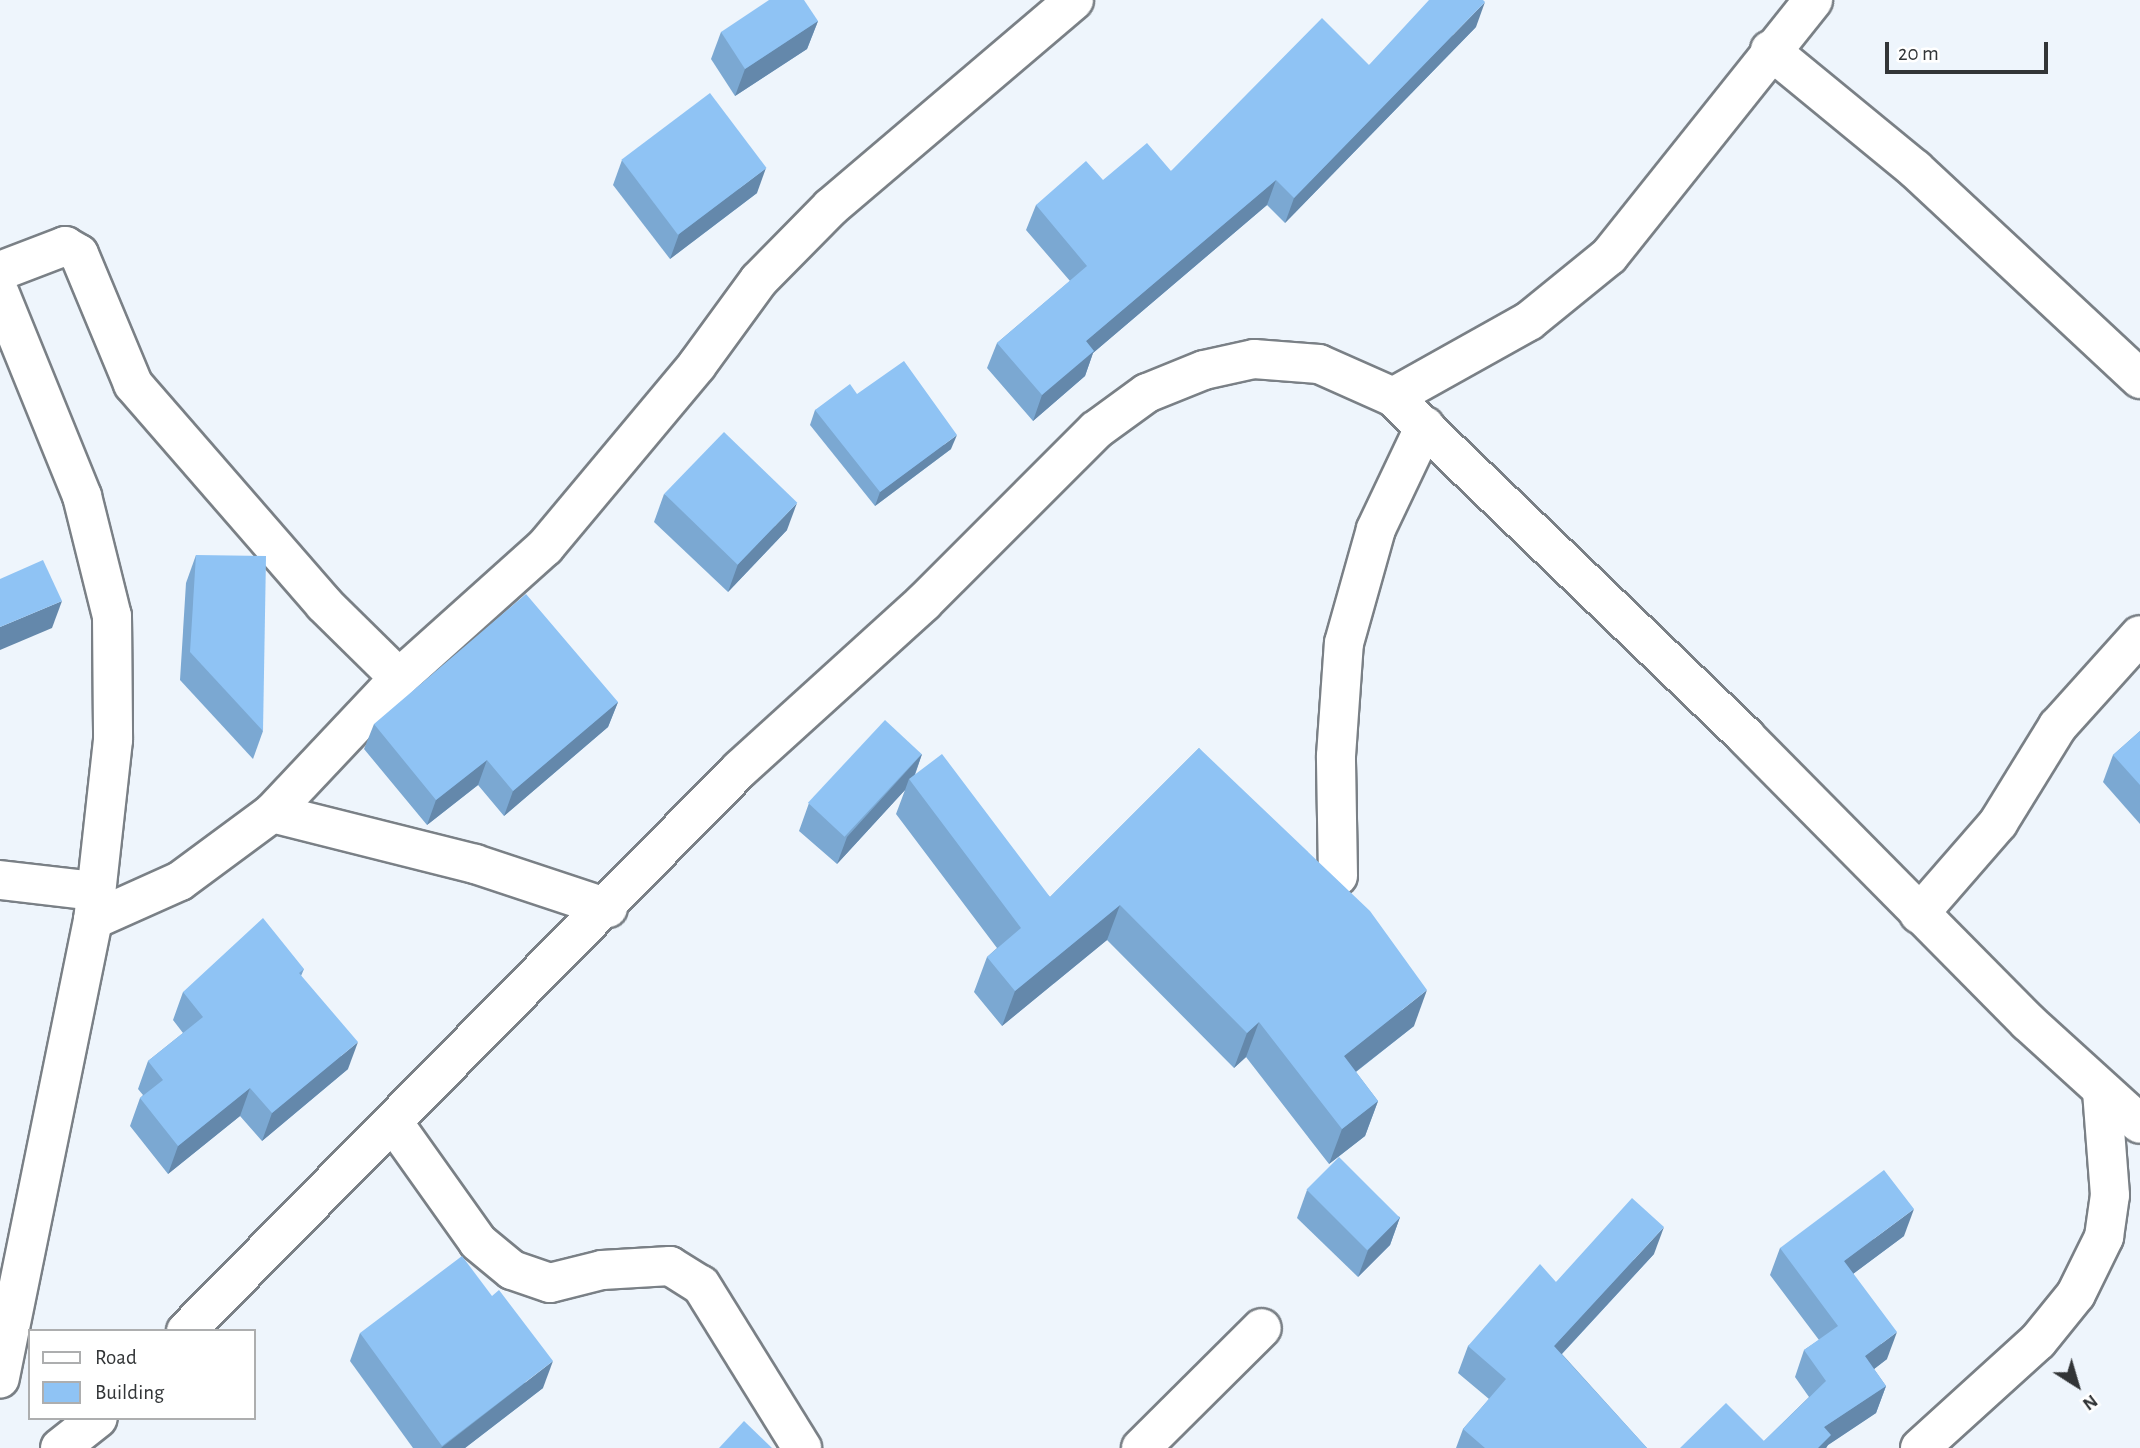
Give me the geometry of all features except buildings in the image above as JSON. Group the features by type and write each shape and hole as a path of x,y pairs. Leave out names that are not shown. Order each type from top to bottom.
{"street":[{"path":"0,880 93,905 180,881 272,813 399,678 545,547 786,253 1074,0"},
{"path":"1392,397 1529,321 1609,256 1770,50 1813,0"},
{"path":"1770,50 1915,169 2140,379"},
{"path":"0,271 65,246 79,254 133,384 324,604 399,678"},
{"path":"0,294 82,496 112,616 113,740 93,905 0,1379"},
{"path":"188,1329 254,1255 395,1125 740,769 924,602 1096,430 1147,393 1204,370 1254,359 1319,363 1392,397 1746,737 1919,915 2140,1124"},
{"path":"1338,876 1336,756 1343,643 1376,529 1424,426"},
{"path":"1919,915 1998,823 2058,726 2140,635"},
{"path":"272,813 475,864 608,908"},
{"path":"1920,1448 2038,1341 2076,1294 2104,1237 2110,1195 2102,1090"},
{"path":"395,1125 478,1242 512,1270 550,1283 602,1270 670,1266 701,1285 802,1448"},
{"path":"1141,1448 1262,1328"},
{"path":"60,1448 95,1420"}]}
